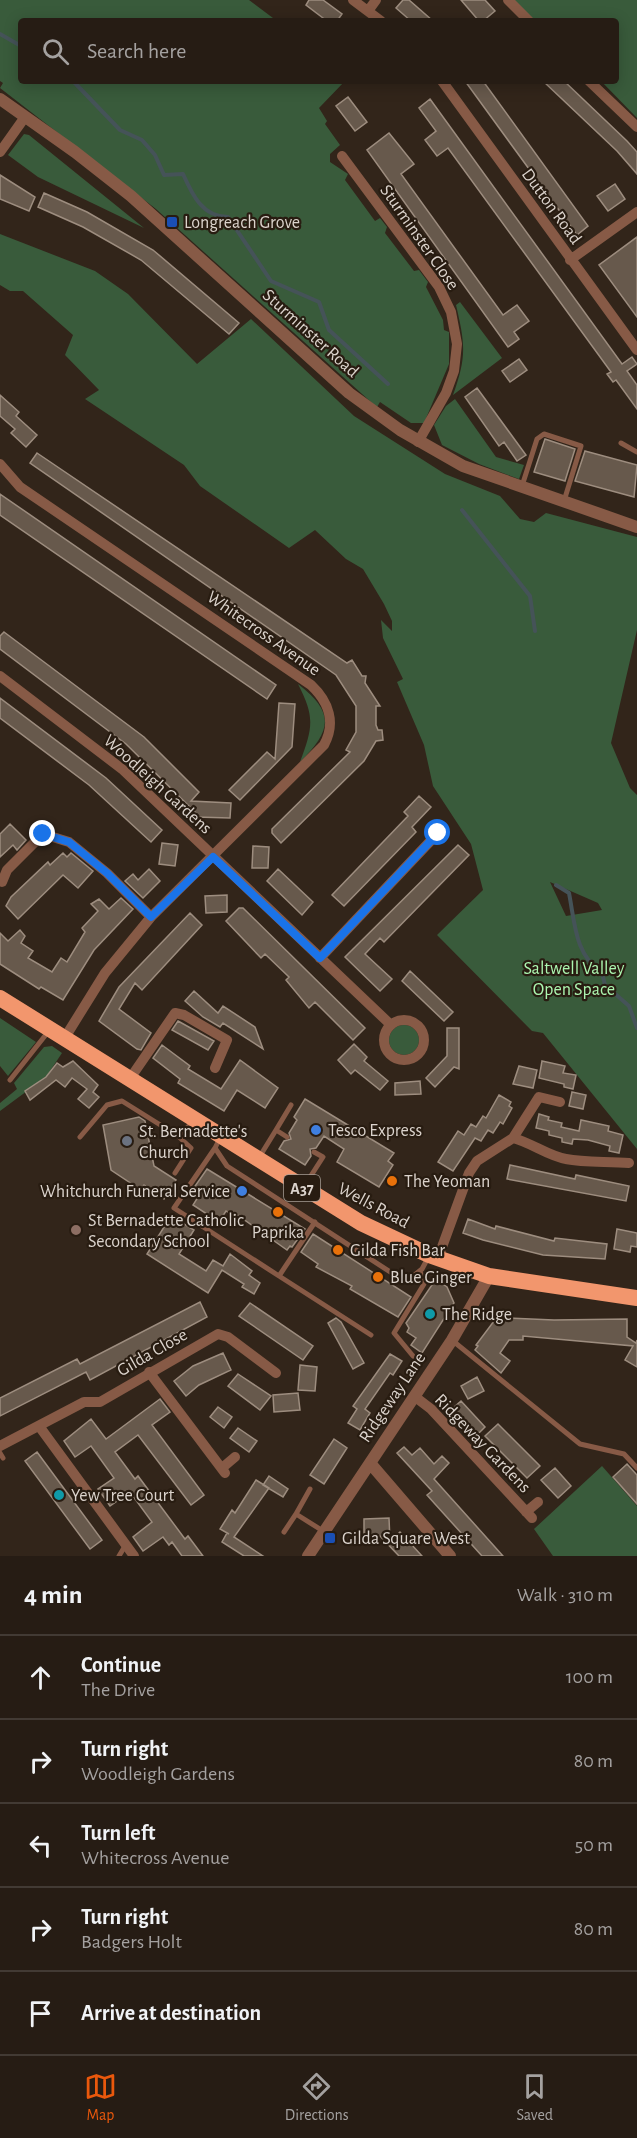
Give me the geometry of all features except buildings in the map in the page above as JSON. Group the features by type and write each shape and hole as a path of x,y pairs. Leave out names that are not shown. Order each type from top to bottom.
{"highway":[{"name":"Wells Road","path":"0,998 194,1120 218,1142 257,1160 361,1223 433,1256 489,1276 637,1298"}],"street":[{"path":"352,0 377,18"},
{"path":"368,11 376,0"},
{"path":"508,0 526,18"},
{"name":"Dutton Road","path":"444,84 637,350"},
{"path":"592,84 637,127"},
{"name":"Sturminster Road","path":"0,99 131,196 349,393 418,442 463,466 637,527"},
{"path":"0,152 25,117"},
{"name":"Sturminster Close","path":"342,156 439,286 451,312 457,344 454,371 446,393 418,442"},
{"path":"570,260 637,212"},
{"name":"Whitecross Avenue","path":"0,464 20,487 296,673 322,695 327,706 330,735 324,745 151,917 57,1034"},
{"name":"Woodleigh Gardens","path":"0,676 122,769 391,1025"},
{"path":"320,958 438,833"},
{"path":"2,882 7,870 43,834 69,842 107,873 151,917"},
{"path":"129,1080 175,1013 184,1015 227,1040 215,1068"},
{"path":"433,1256 469,1173 477,1161 513,1138 539,1097 560,1102"},
{"path":"513,1138 529,1142 556,1157 568,1160 629,1163"},
{"name":"Ridgeway Lane","path":"450,1556 370,1463 452,1340 489,1276"},
{"name":"Gilda Close","path":"0,1446 84,1402 100,1402 218,1334 228,1337 276,1373"},
{"path":"149,1372 223,1470 235,1457"},
{"name":"Ridgeway Gardens","path":"414,1396 431,1409 529,1515 538,1502"},
{"path":"39,1426 134,1556"},
{"path":"309,1556 370,1463"}],"lane":[{"path":"522,487 537,439 544,434 581,446 564,501"},
{"path":"621,443 637,452"},
{"path":"10,1080 57,1034"},
{"path":"80,1137 107,1105 122,1101 178,1136 190,1148 175,1173"},
{"path":"257,1160 291,1105"},
{"path":"178,1136 194,1120"},
{"path":"276,1130 287,1137"},
{"path":"218,1142 227,1166 398,1277 412,1277 433,1256"},
{"path":"218,1142 174,1208 371,1335"},
{"path":"303,1188 323,1157 314,1152"},
{"path":"279,1276 315,1222"},
{"path":"413,1356 394,1333 424,1284 420,1271"},
{"path":"452,1340 580,1444 624,1454 637,1468"},
{"path":"284,1532 310,1489"},
{"path":"296,1514 324,1532"},
{"path":"119,1556 126,1545"}],"green space":[{"path":"0,0 249,0 273,18 18,18 18,84 342,84 319,108 327,121 325,124 340,145 330,154 330,162 348,174 345,180 375,221 380,218 387,227 385,233 414,271 419,270 428,282 426,287 443,320 444,330 449,332 449,364 424,423 411,423 380,402 377,407 156,209 0,88 3,83 0,81"},
{"path":"514,0 637,0 637,118 604,84 619,84 619,18 532,18"},
{"path":"24,134 29,135 144,228 38,177 8,155"},
{"name":"Saltwell Valley Open Space","path":"0,234 95,271 128,294 197,364 251,319 354,416 445,474 500,496 520,519 534,522 546,513 637,537 637,630 611,743 630,788 637,795 637,1149 543,1033 532,1031 437,935 483,890 471,844 433,786 424,745 397,682 403,679 383,638 381,620 392,631 392,621 363,569 346,559 315,530 289,548 200,486 184,465 85,399 99,390 65,355 73,335 23,291 10,291 0,285","holes":["550,882 598,903 602,910 566,916"]},
{"path":"460,302 502,358 453,395 461,370 463,350 456,305"},
{"path":"455,399 496,457 524,465 519,479 479,464 442,445 434,425 446,406"},
{"path":"298,684 319,704 324,713 325,722 318,741 300,762 310,731 310,714"},
{"path":"0,1018 36,1042 8,1076 0,1066"},
{"path":"404,1025 410,1026 418,1034 418,1046 410,1054 404,1055 398,1054 390,1046 389,1040 390,1034 398,1026"},
{"path":"52,1046 62,1053 46,1077 0,1111 0,1103 17,1089 14,1083 44,1047"},
{"path":"602,1466 637,1506 637,1556 553,1556 534,1529"}],"waterway":[{"path":"0,34 18,44"},
{"path":"76,84 120,130 142,140 155,155 164,175 183,174 194,196 205,209 219,216 228,217 271,281 319,302 329,330 388,384"},
{"path":"462,510 530,596 535,631"},
{"path":"556,885 569,893 575,927 586,957 602,973 605,985 629,1006 637,1028"}],"place":[{"name":"Longreach Grove","path":"172,222"},
{"name":"Tesco Express","path":"316,1130"},
{"name":"St. Bernadette's Church","path":"127,1141"},
{"name":"The Yeoman","path":"392,1181"},
{"name":"Whitchurch Funeral Service","path":"242,1191"},
{"name":"Paprika","path":"278,1212"},
{"name":"St Bernadette Catholic Secondary School","path":"76,1230"},
{"name":"Gilda Fish Bar","path":"338,1250"},
{"name":"Blue Ginger","path":"378,1277"},
{"name":"The Ridge","path":"430,1314"},
{"name":"Yew Tree Court","path":"59,1495"},
{"name":"Gilda Square West","path":"330,1538"}],"route":[{"path":"43,834 69,842 107,873 151,917 213,857 320,958 438,833"}]}
